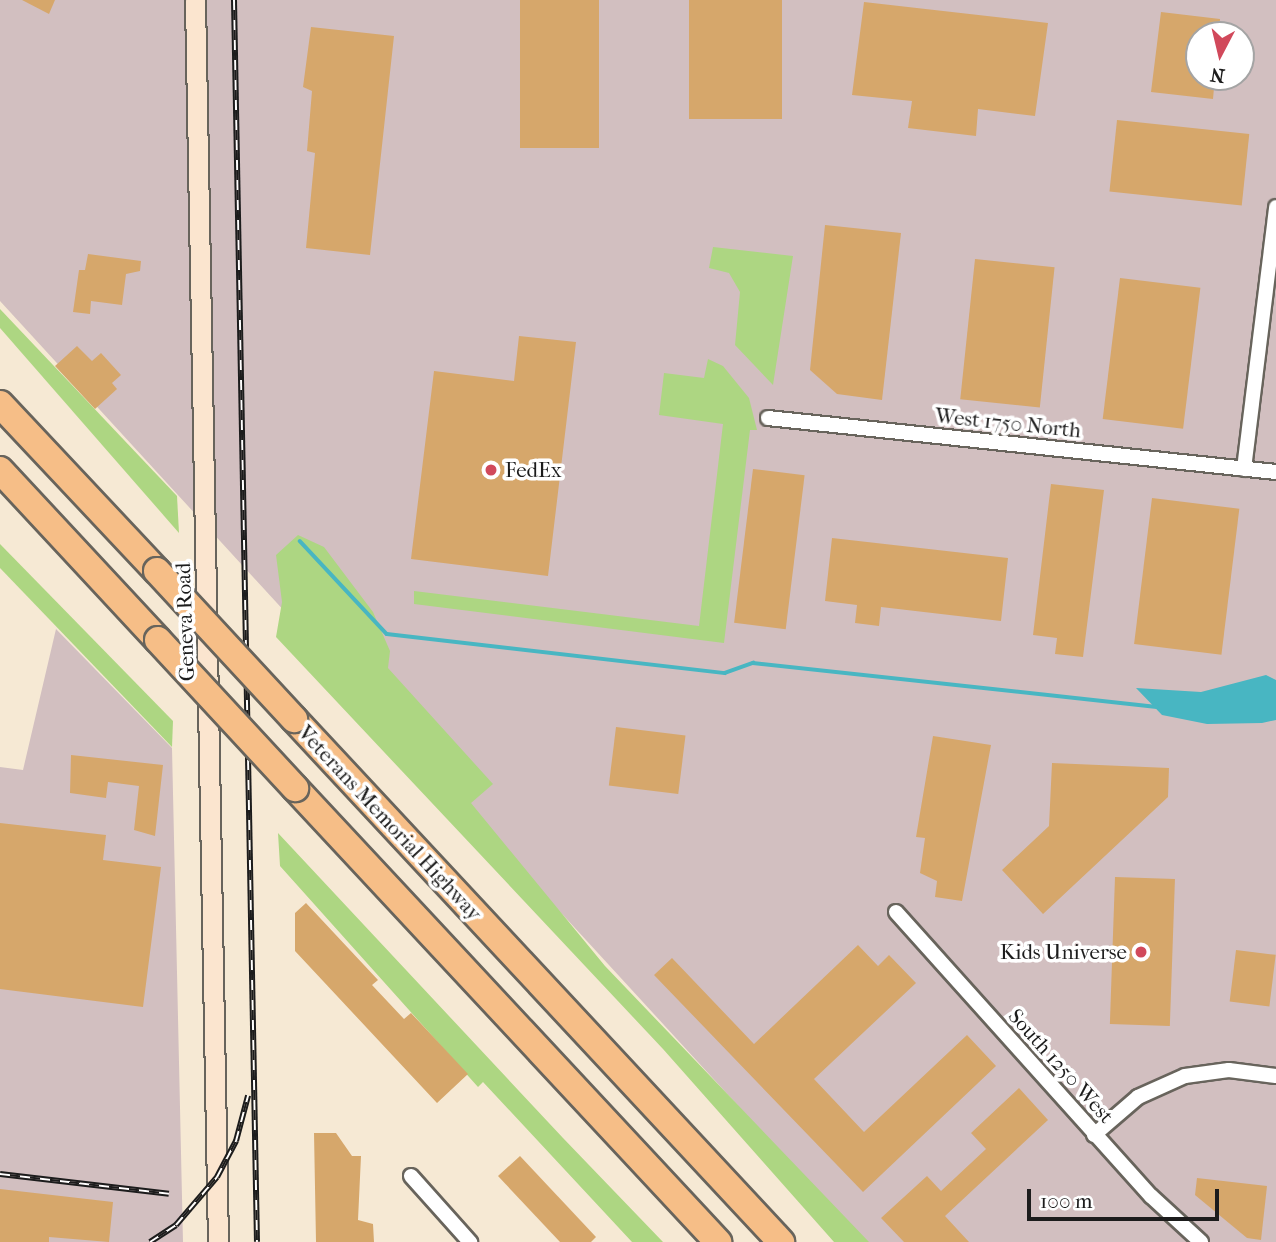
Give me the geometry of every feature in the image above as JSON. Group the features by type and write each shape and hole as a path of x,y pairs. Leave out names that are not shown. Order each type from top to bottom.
{"highway":[{"name":"Veterans Memorial Highway","path":"0,404 781,1242"},
{"path":"0,470 718,1242"}],"main road":[{"name":"Geneva Road","path":"195,0 218,1242"}],"street":[{"path":"1244,469 1276,207"},
{"name":"West 1750 North","path":"768,418 1276,472"},
{"name":"South 1250 West","path":"896,912 1094,1135 1201,1242"},
{"path":"1094,1135 1138,1097 1185,1076 1229,1070 1276,1076"},
{"path":"411,1176 470,1242"}],"shaded area":[{"path":"0,0 1276,0 1276,1242 863,1242 0,301"},
{"path":"56,629 172,748 183,1242 0,1242 0,767 23,770"}],"green space":[{"path":"713,247 793,256 773,385 735,345 740,292 729,273 709,268"},
{"path":"0,309 177,496 179,533 0,328"},
{"path":"708,359 723,366 749,398 757,430 750,430 724,643 414,604 414,591 699,626 723,424 659,415 664,373 704,378"},
{"path":"298,535 324,547 373,612 390,651 388,668 493,784 471,803 605,966 869,1242 834,1242 663,1049 276,637 282,602 276,555"},
{"path":"0,544 173,721 172,747 0,568"},
{"path":"278,833 663,1242 632,1242 483,1082 478,1087 280,866"}],"water":[{"path":"1266,675 1276,680 1276,720 1262,723 1207,724 1162,715 1136,688 1201,692"}],"building":[{"path":"22,0 55,0 49,14"},
{"path":"520,0 599,0 599,148 520,148"},
{"path":"689,0 782,0 782,119 689,119"},
{"path":"864,2 1048,23 1035,116 978,109 976,136 908,128 912,101 852,95"},
{"path":"1161,12 1220,19 1185,21 1185,91 1214,91 1213,99 1151,92"},
{"path":"311,27 394,36 370,255 306,248 315,153 307,151 312,91 303,87"},
{"path":"1117,120 1249,134 1242,206 1109,192"},
{"path":"825,225 901,233 882,400 837,394 810,370"},
{"path":"88,254 141,261 140,271 126,274 122,305 91,301 90,314 73,312 79,270 85,270"},
{"path":"975,259 1055,267 1040,408 960,399"},
{"path":"1120,278 1200,288 1183,429 1103,419"},
{"name":"FedEx","path":"519,336 576,342 548,576 411,559 434,371 514,381"},
{"path":"77,346 92,361 101,353 121,375 112,383 117,389 95,409 55,366"},
{"path":"753,469 805,475 786,629 734,623"},
{"path":"1051,484 1104,490 1083,657 1055,654 1057,638 1033,635"},
{"path":"1152,498 1239,509 1221,655 1134,644"},
{"path":"832,538 1008,558 1001,621 881,607 879,626 855,623 857,605 825,601"},
{"path":"616,727 685,736 678,794 609,786"},
{"path":"933,736 991,745 962,901 935,897 937,881 920,873 925,838 916,837"},
{"path":"71,755 163,765 155,836 134,830 139,786 108,782 106,798 70,793"},
{"path":"1052,763 1169,768 1168,797 1043,914 1002,870 1049,826"},
{"path":"0,823 106,835 103,860 161,867 143,1007 0,989"},
{"name":"Kids Universe","path":"1115,877 1175,879 1170,1026 1110,1024"},
{"path":"306,903 378,980 372,985 404,1019 411,1013 468,1074 437,1103 295,951 295,913"},
{"path":"858,945 878,966 889,955 916,983 814,1079 864,1132 967,1035 996,1066 863,1192 654,975 672,958 754,1044"},
{"path":"1236,950 1276,955 1269,1006 1230,1002"},
{"path":"1019,1088 1048,1120 945,1216 969,1242 904,1242 881,1218 927,1176 941,1191 986,1149 971,1133"},
{"path":"314,1133 336,1133 352,1156 361,1156 358,1220 373,1224 374,1242 316,1242"},
{"path":"520,1156 596,1237 591,1242 560,1242 498,1176"},
{"path":"1197,1178 1267,1186 1261,1240 1247,1238 1195,1195"},
{"path":"0,1189 113,1202 109,1242 49,1237 49,1242 0,1242"}],"waterway":[{"path":"300,541 387,634 725,673 753,663 1157,707"}],"railway":[{"path":"234,0 257,1242"},
{"path":"150,1242 176,1225 217,1177 236,1141 248,1096"},
{"path":"0,1174 169,1194"}],"place":[{"name":"FedEx","path":"491,470"},
{"name":"Kids Universe","path":"1141,952"}]}
